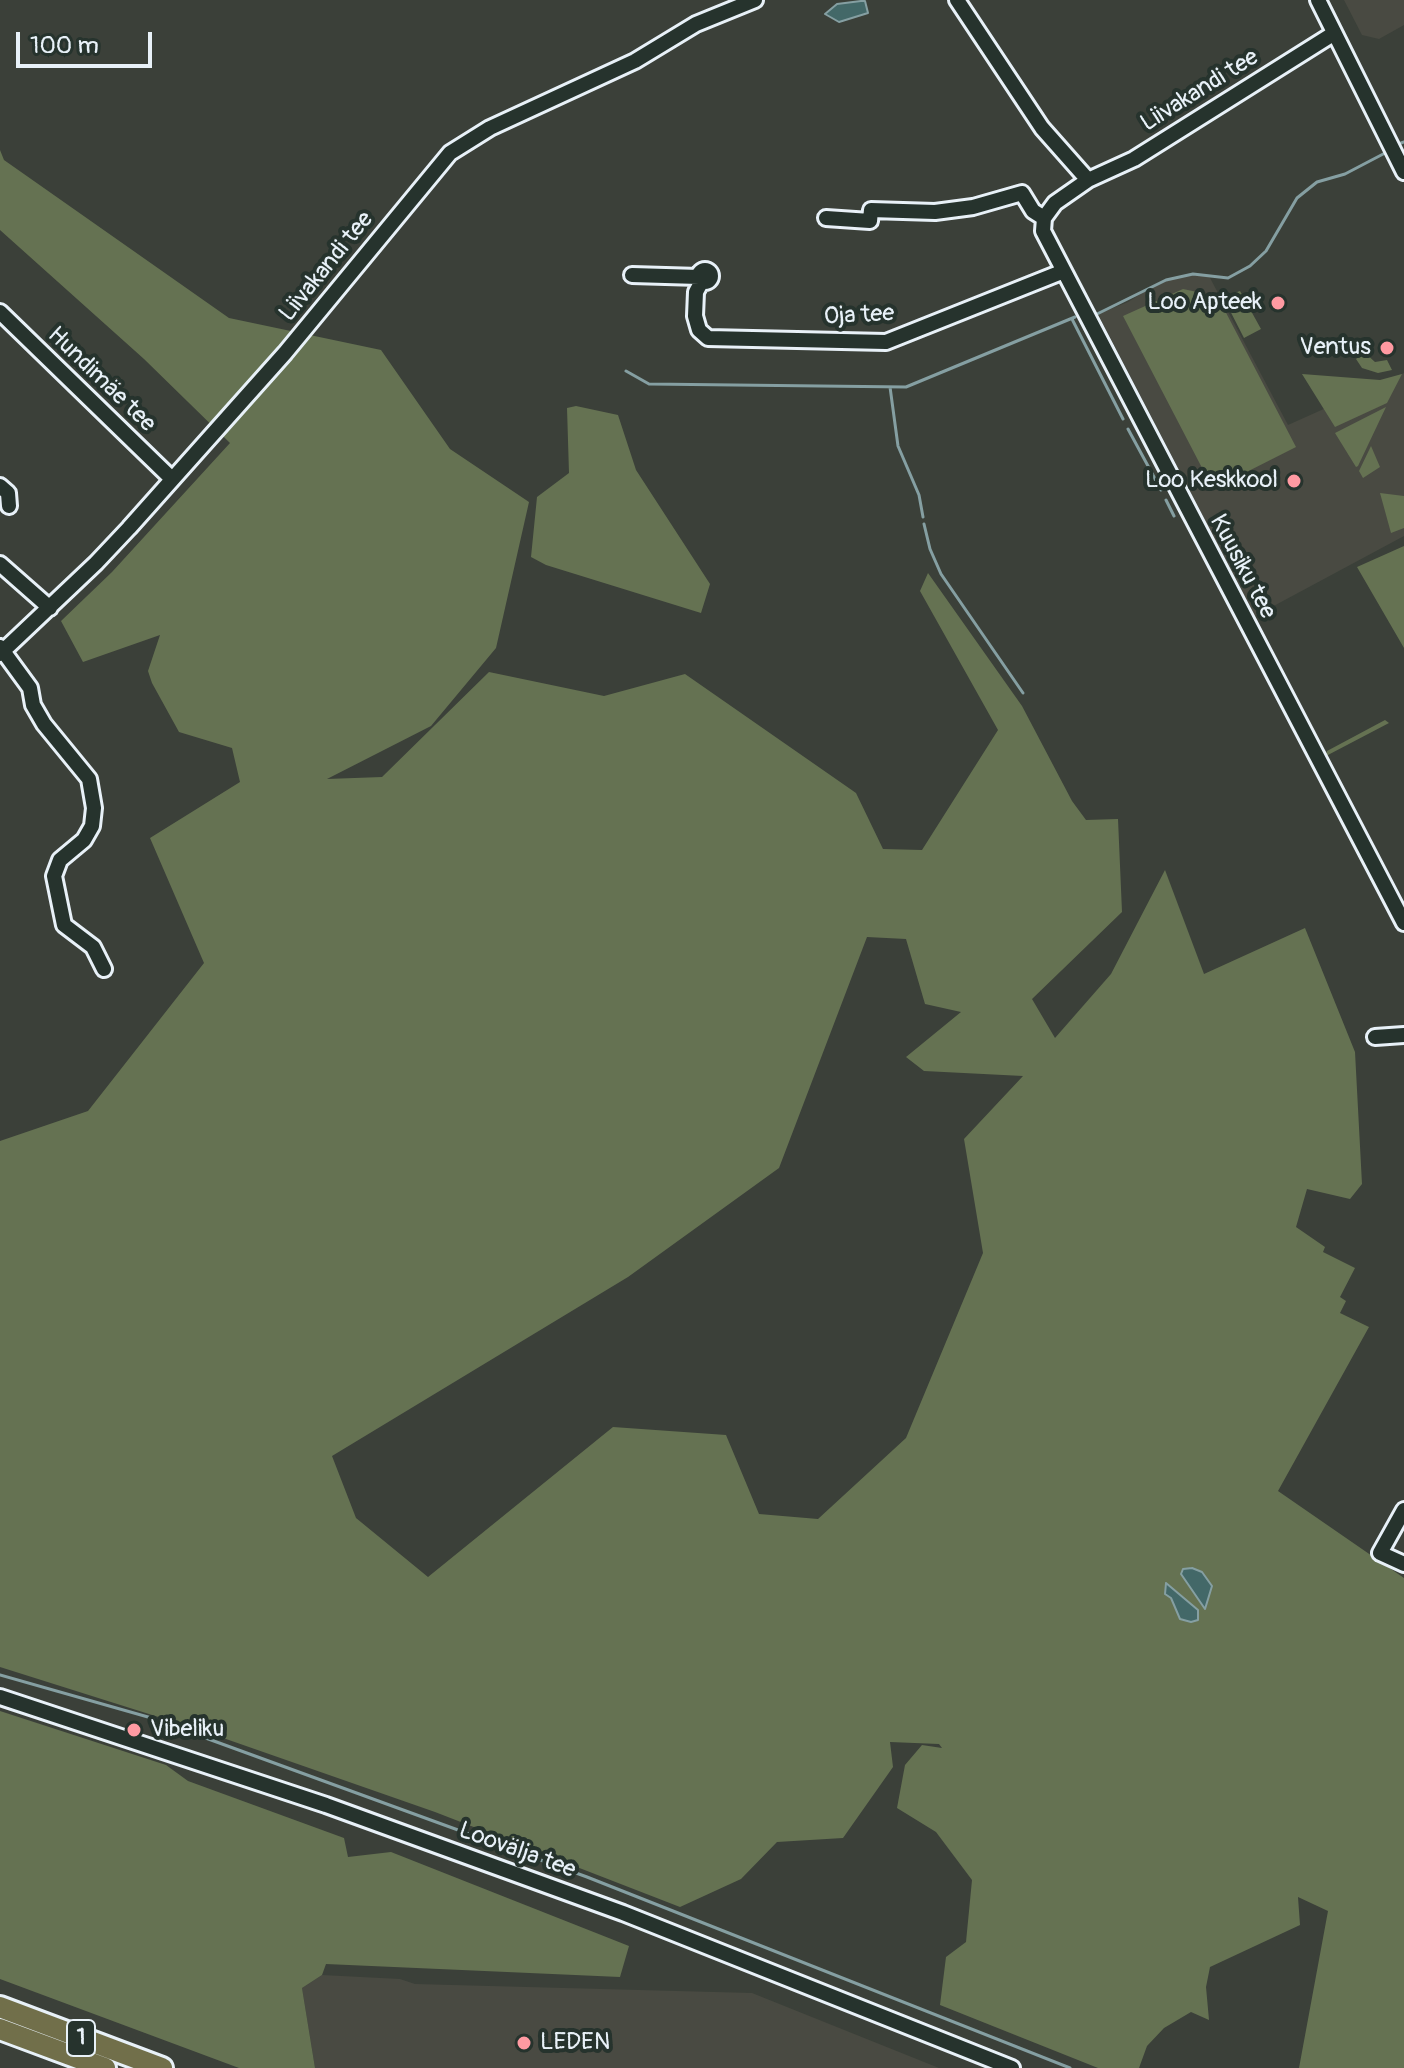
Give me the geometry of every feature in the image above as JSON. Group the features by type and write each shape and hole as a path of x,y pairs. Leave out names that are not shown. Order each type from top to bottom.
{"highway":[{"name":"1","path":"0,2007 162,2068"},
{"name":"1","path":"0,2029 105,2068"}],"street":[{"name":"Liivakandi tee","path":"1,650 96,563 172,479 285,353 450,153 490,128 635,61 696,24 755,0"},
{"path":"957,0 1042,128 1088,180"},
{"path":"1318,0 1404,172"},
{"name":"Liivakandi tee","path":"1044,224 1055,203 1088,180 1134,159 1333,34"},
{"path":"826,218 870,221 871,210 935,212 973,207 1022,193 1044,224"},
{"name":"Kuusiku tee","path":"1044,224 1064,271 1404,923"},
{"name":"Oja tee","path":"632,275 701,279 696,292 695,316 699,330 708,338 886,342 1064,271"},
{"name":"Hundimäe tee","path":"0,312 172,479"},
{"path":"0,486 8,493 9,506"},
{"path":"0,564 50,608"},
{"path":"1,650 30,688 33,705 44,724 89,779 93,792 92,826 84,840 60,860 54,876 64,925 93,947 104,969"},
{"path":"1375,1037 1404,1035"},
{"path":"1404,1510 1380,1553 1404,1564"},
{"name":"Loovälja tee","path":"0,1697 326,1805 623,1913 1012,2068"}],"shaded area":[{"path":"1344,0 1404,0 1404,25 1379,39 1362,35"},
{"name":"Loo Keskkool","path":"1197,274 1209,276 1288,425 1404,373 1404,536 1255,616 1098,314 1128,302 1161,281"},
{"path":"322,1975 400,1979 415,1984 752,1993 939,2068 315,2068 302,1988"}],"green space":[{"path":"0,150 4,160 229,318 381,350 450,449 529,502 496,648 431,726 327,779 382,777 489,672 604,696 685,674 856,793 883,849 922,850 998,730 920,591 928,573 1022,706 1072,801 1086,820 1118,819 1122,912 1032,999 1055,1038 1111,974 1165,870 1204,974 1305,928 1355,1052 1362,1184 1350,1199 1307,1189 1296,1227 1325,1247 1323,1252 1355,1268 1340,1297 1346,1301 1340,1313 1369,1327 1278,1491 1404,1578 1404,2068 1299,2068 1328,1911 1298,1897 1300,1925 1210,1967 1206,1987 1209,2020 1191,2012 1164,2028 1147,2046 1139,2068 1098,2068 940,2005 946,1957 966,1942 972,1880 936,1832 897,1808 905,1765 922,1745 942,1748 939,1744 890,1742 893,1767 843,1838 777,1842 741,1879 680,1907 435,1812 206,1732 0,1667 0,1141 88,1111 204,963 150,838 240,782 232,748 179,732 152,683 148,671 160,635 83,662 61,621 112,572 230,443 144,359 0,230","holes":["867,937 906,939 925,1004 961,1012 906,1057 924,1071 1023,1076 964,1139 983,1253 906,1438 818,1519 759,1514 726,1435 613,1427 428,1577 356,1518 332,1456 628,1277 779,1168"]},
{"path":"1183,289 1207,294 1222,305 1296,447 1213,489 1123,316"},
{"path":"1240,291 1261,329 1244,338 1223,297"},
{"path":"1364,352 1375,362 1387,360 1392,370 1378,373 1362,368 1356,359"},
{"path":"1302,374 1380,380 1402,374 1387,403 1335,427"},
{"path":"576,406 618,415 636,470 710,584 701,613 546,565 531,557 537,497 569,473 567,408"},
{"path":"1386,407 1358,466 1356,467 1335,433"},
{"path":"1371,446 1380,467 1363,478 1359,471"},
{"path":"1380,493 1404,496 1404,528 1391,533"},
{"path":"1404,546 1404,648 1357,567"},
{"path":"1385,720 1389,723 1326,756 1327,751"},
{"path":"0,1711 166,1765 188,1781 344,1838 348,1857 391,1852 629,1946 620,1977 326,1964 322,1975 302,1988 315,2068 239,2068 0,1979"}],"water":[{"path":"865,1 868,13 839,22 825,14 837,4"},
{"path":"1183,1569 1202,1572 1212,1586 1205,1609 1181,1574"},
{"path":"1166,1583 1198,1610 1198,1620 1180,1619 1171,1598 1165,1594"}],"waterway":[{"path":"1095,315 1166,280 1193,274 1228,278 1250,266 1266,251 1297,198 1317,182 1345,174 1387,152"},
{"path":"626,371 649,384 906,387 1075,317"},
{"path":"1072,319 1123,419"},
{"path":"890,387 898,446 919,495 923,517"},
{"path":"1128,429 1161,490"},
{"path":"1166,500 1174,516"},
{"path":"924,524 941,574 1023,693"},
{"path":"0,1675 148,1717 587,1877 1070,2068"}],"place":[{"name":"Loo Apteek","path":"1278,303"},
{"name":"Ventus","path":"1387,348"},
{"name":"Loo Keskkool","path":"1294,481"},
{"name":"Vibeliku","path":"134,1730"},
{"name":"LEDEN","path":"524,2043"}]}
